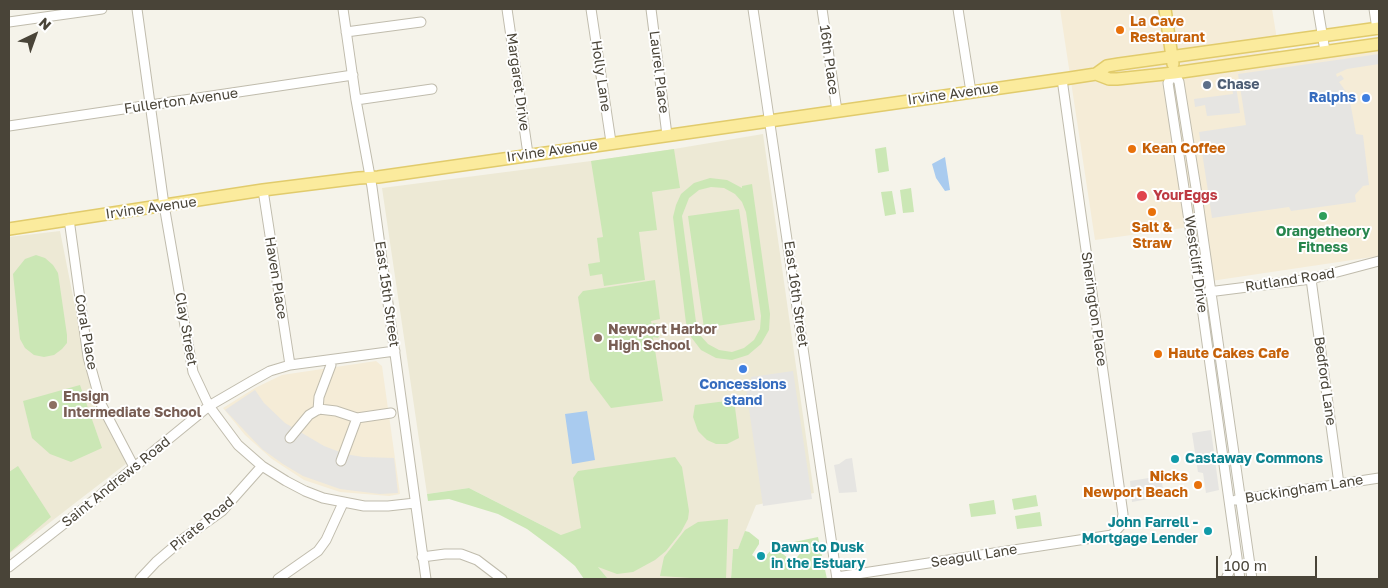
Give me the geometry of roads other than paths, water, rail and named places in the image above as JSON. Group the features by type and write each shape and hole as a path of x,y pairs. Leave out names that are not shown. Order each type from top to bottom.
{"main road":[{"path":"1164,9 1174,73"},
{"name":"Irvine Avenue","path":"9,229 263,190 369,177 1062,79 1096,74 1107,66 1378,28"},
{"name":"Irvine Avenue","path":"1096,74 1109,79 1117,79 1174,73 1379,44"}],"street":[{"path":"9,22 102,9"},
{"name":"Clay Street","path":"137,9 164,205 193,372 209,406 238,445 262,466 305,491 323,498 364,506 415,503"},
{"name":"East 15th Street","path":"343,9 395,351 426,579"},
{"name":"Margaret Drive","path":"507,9 528,154"},
{"name":"Holly Lane","path":"591,9 611,142"},
{"name":"Laurel Place","path":"650,9 667,135"},
{"name":"East 16th Street","path":"754,9 837,578"},
{"name":"16th Place","path":"822,9 837,111"},
{"path":"958,9 970,92"},
{"path":"1318,9 1324,51"},
{"path":"1374,9 1378,28"},
{"path":"346,32 420,22"},
{"name":"Westcliff Drive","path":"1240,579 1200,293 1168,83 1174,73 1179,82 1194,172 1252,579"},
{"name":"Fullerton Avenue","path":"9,126 352,75"},
{"name":"Sherington Place","path":"1062,79 1123,514 1121,526 1112,535"},
{"path":"356,100 432,89"},
{"path":"1177,142 1183,148 1194,172"},
{"name":"Haven Place","path":"263,190 290,365"},
{"path":"1188,216 1200,215"},
{"name":"Coral Place","path":"69,219 88,357 101,404 134,467"},
{"name":"Rutland Road","path":"1200,293 1311,279 1379,261"},
{"name":"Bedford Lane","path":"1311,279 1338,484"},
{"name":"Saint Andrews Road","path":"9,567 209,406 264,374 290,365 395,351"},
{"path":"318,410 319,397 332,366"},
{"path":"290,438 309,415 318,410 336,410 357,418 391,413"},
{"path":"341,461 357,418"},
{"name":"Pirate Road","path":"140,579 176,545 222,511 262,466"},
{"name":"Buckingham Lane","path":"1229,502 1379,478"},
{"path":"278,579 318,551 326,540 343,503"},
{"name":"Seagull Lane","path":"837,578 1112,535"},
{"path":"1226,579 1236,553"},
{"path":"422,557 461,554 477,560 502,579"}],"water":[{"path":"945,157 950,190 945,191 936,178 932,164"},
{"path":"587,411 595,460 572,464 565,414"}],"place":[{"name":"La Cave Restaurant","path":"1120,30"},
{"name":"Chase","path":"1207,85"},
{"name":"Ralphs","path":"1366,98"},
{"name":"Kean Coffee","path":"1132,149"},
{"name":"YourEggs","path":"1142,196"},
{"name":"Salt & Straw","path":"1152,212"},
{"name":"Orangetheory Fitness","path":"1323,216"},
{"name":"Newport Harbor High School","path":"598,338"},
{"name":"Haute Cakes Cafe","path":"1158,354"},
{"name":"Concessions stand","path":"743,369"},
{"name":"Ensign Intermediate School","path":"53,405"},
{"name":"Castaway Commons","path":"1175,459"},
{"name":"Nicks Newport Beach","path":"1198,485"},
{"name":"John Farrell - Mortgage Lender","path":"1208,531"},
{"name":"Dawn to Dusk in the Estuary","path":"761,556"}]}
